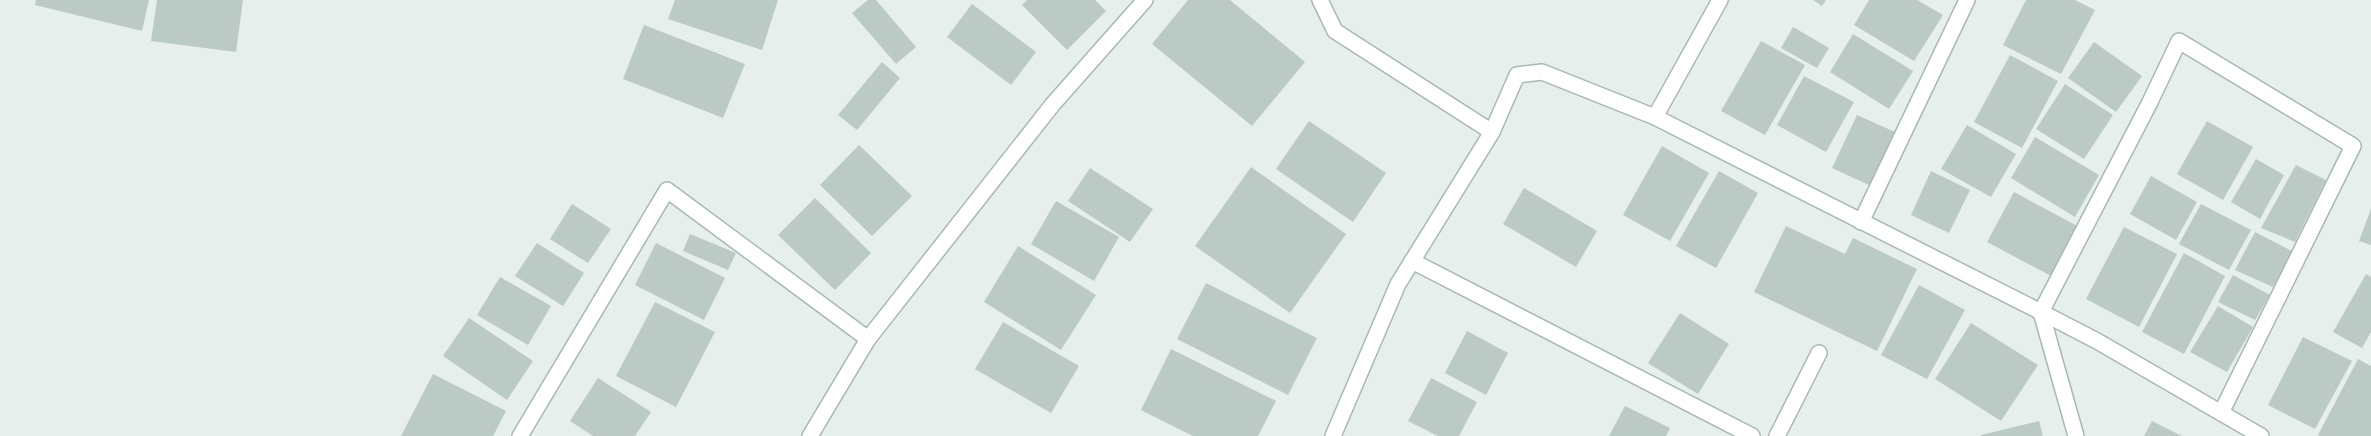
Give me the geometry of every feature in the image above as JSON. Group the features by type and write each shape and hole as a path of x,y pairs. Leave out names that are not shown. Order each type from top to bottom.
{"street":[{"path":"810,436 868,339 1053,104 1145,0"},
{"path":"1320,0 1335,31 1492,132"},
{"path":"1655,118 1720,0"},
{"path":"1861,222 1967,0"},
{"path":"2076,436 2041,312 2150,104 2179,41 2353,146 2221,413"},
{"path":"1333,436 1398,284 1492,132 1517,76 1542,72 1655,118 2041,312 2097,341 2261,436"},
{"path":"520,436 666,190 868,339"},
{"path":"1412,261 1752,436"},
{"path":"1777,436 1819,353"}],"building":[{"path":"36,0 149,0 142,31 35,5"},
{"path":"157,0 243,0 236,52 151,41"},
{"path":"675,0 778,0 762,50 668,19"},
{"path":"868,0 876,0 916,47 896,64 852,13"},
{"path":"1027,0 1095,0 1106,11 1067,50 1022,5"},
{"path":"1188,0 1230,0 1305,62 1252,126 1152,44"},
{"path":"1813,0 1826,0 1822,6"},
{"path":"1869,0 1917,0 1943,15 1914,61 1854,25"},
{"path":"2026,0 2075,0 2095,10 2061,74 2003,45"},
{"path":"972,4 1036,52 1011,85 947,37"},
{"path":"644,25 745,64 723,118 623,79"},
{"path":"1793,27 1829,48 1817,68 1781,48"},
{"path":"1853,34 1913,71 1889,109 1830,72"},
{"path":"1761,41 1805,65 1765,135 1721,111"},
{"path":"2094,42 2142,76 2116,112 2068,78"},
{"path":"2010,55 2058,81 2022,148 1974,122"},
{"path":"882,62 900,78 857,130 838,115"},
{"path":"1804,76 1854,102 1826,152 1777,125"},
{"path":"2065,84 2113,115 2084,159 2036,129"},
{"path":"1857,115 1895,132 1869,185 1832,168"},
{"path":"1309,121 1386,173 1353,222 1276,169"},
{"path":"2207,121 2253,147 2223,200 2177,174"},
{"path":"1967,125 2016,154 1991,197 1941,169"},
{"path":"2035,137 2099,175 2075,217 2011,178"},
{"path":"859,145 912,196 872,236 820,185"},
{"path":"1662,146 1709,173 1670,241 1623,215"},
{"path":"2256,159 2284,175 2260,219 2231,202"},
{"path":"2296,165 2326,180 2295,242 2261,228"},
{"path":"1251,167 1346,234 1290,313 1195,246"},
{"path":"1090,168 1153,209 1130,242 1068,201"},
{"path":"1719,171 1758,193 1716,268 1676,246"},
{"path":"1931,171 1970,190 1949,233 1911,215"},
{"path":"2151,176 2197,202 2176,240 2130,214"},
{"path":"1524,188 1597,231 1576,267 1503,224"},
{"path":"2014,192 2079,227 2053,277 1987,242"},
{"path":"815,198 871,253 835,290 778,235"},
{"path":"1056,201 1119,237 1094,281 1031,244"},
{"path":"572,204 611,229 588,263 550,239"},
{"path":"2201,204 2251,230 2229,270 2179,244"},
{"path":"2371,209 2371,245 2359,241"},
{"path":"1786,226 1845,254 1853,238 1917,269 1877,351 1754,292"},
{"path":"2124,227 2177,254 2139,327 2086,299"},
{"path":"2255,232 2292,251 2273,287 2235,270"},
{"path":"690,234 736,253 728,270 683,251"},
{"path":"537,243 584,273 563,306 515,276"},
{"path":"656,243 725,278 704,320 635,285"},
{"path":"1018,246 1096,295 1061,350 984,302"},
{"path":"2184,253 2225,276 2184,354 2142,332"},
{"path":"2366,274 2371,277 2371,332 2362,348 2333,332"},
{"path":"2233,275 2270,295 2255,320 2218,302"},
{"path":"500,277 551,306 528,345 477,315"},
{"path":"1206,283 1317,338 1288,395 1177,339"},
{"path":"1919,285 1965,310 1927,379 1881,355"},
{"path":"655,302 715,332 676,407 616,376"},
{"path":"2218,306 2253,327 2227,372 2190,352"},
{"path":"1680,313 1729,344 1698,394 1648,363"},
{"path":"469,318 533,361 507,400 443,356"},
{"path":"1003,322 1079,366 1051,413 975,369"},
{"path":"1971,323 2038,365 2001,421 1935,379"},
{"path":"1467,331 1508,353 1486,395 1445,373"},
{"path":"2303,337 2352,361 2315,429 2268,405"},
{"path":"1171,349 1276,401 1258,436 1193,436 1141,410"},
{"path":"2358,359 2371,366 2371,436 2318,435"},
{"path":"433,374 506,411 493,436 401,436"},
{"path":"598,378 651,412 635,436 593,436 570,421"},
{"path":"1431,378 1477,402 1459,436 1438,436 1408,421"},
{"path":"1625,406 1670,428 1666,436 1609,436"},
{"path":"2039,421 2043,436 1981,436 1981,435"},
{"path":"2152,421 2182,436 2144,436"}]}
